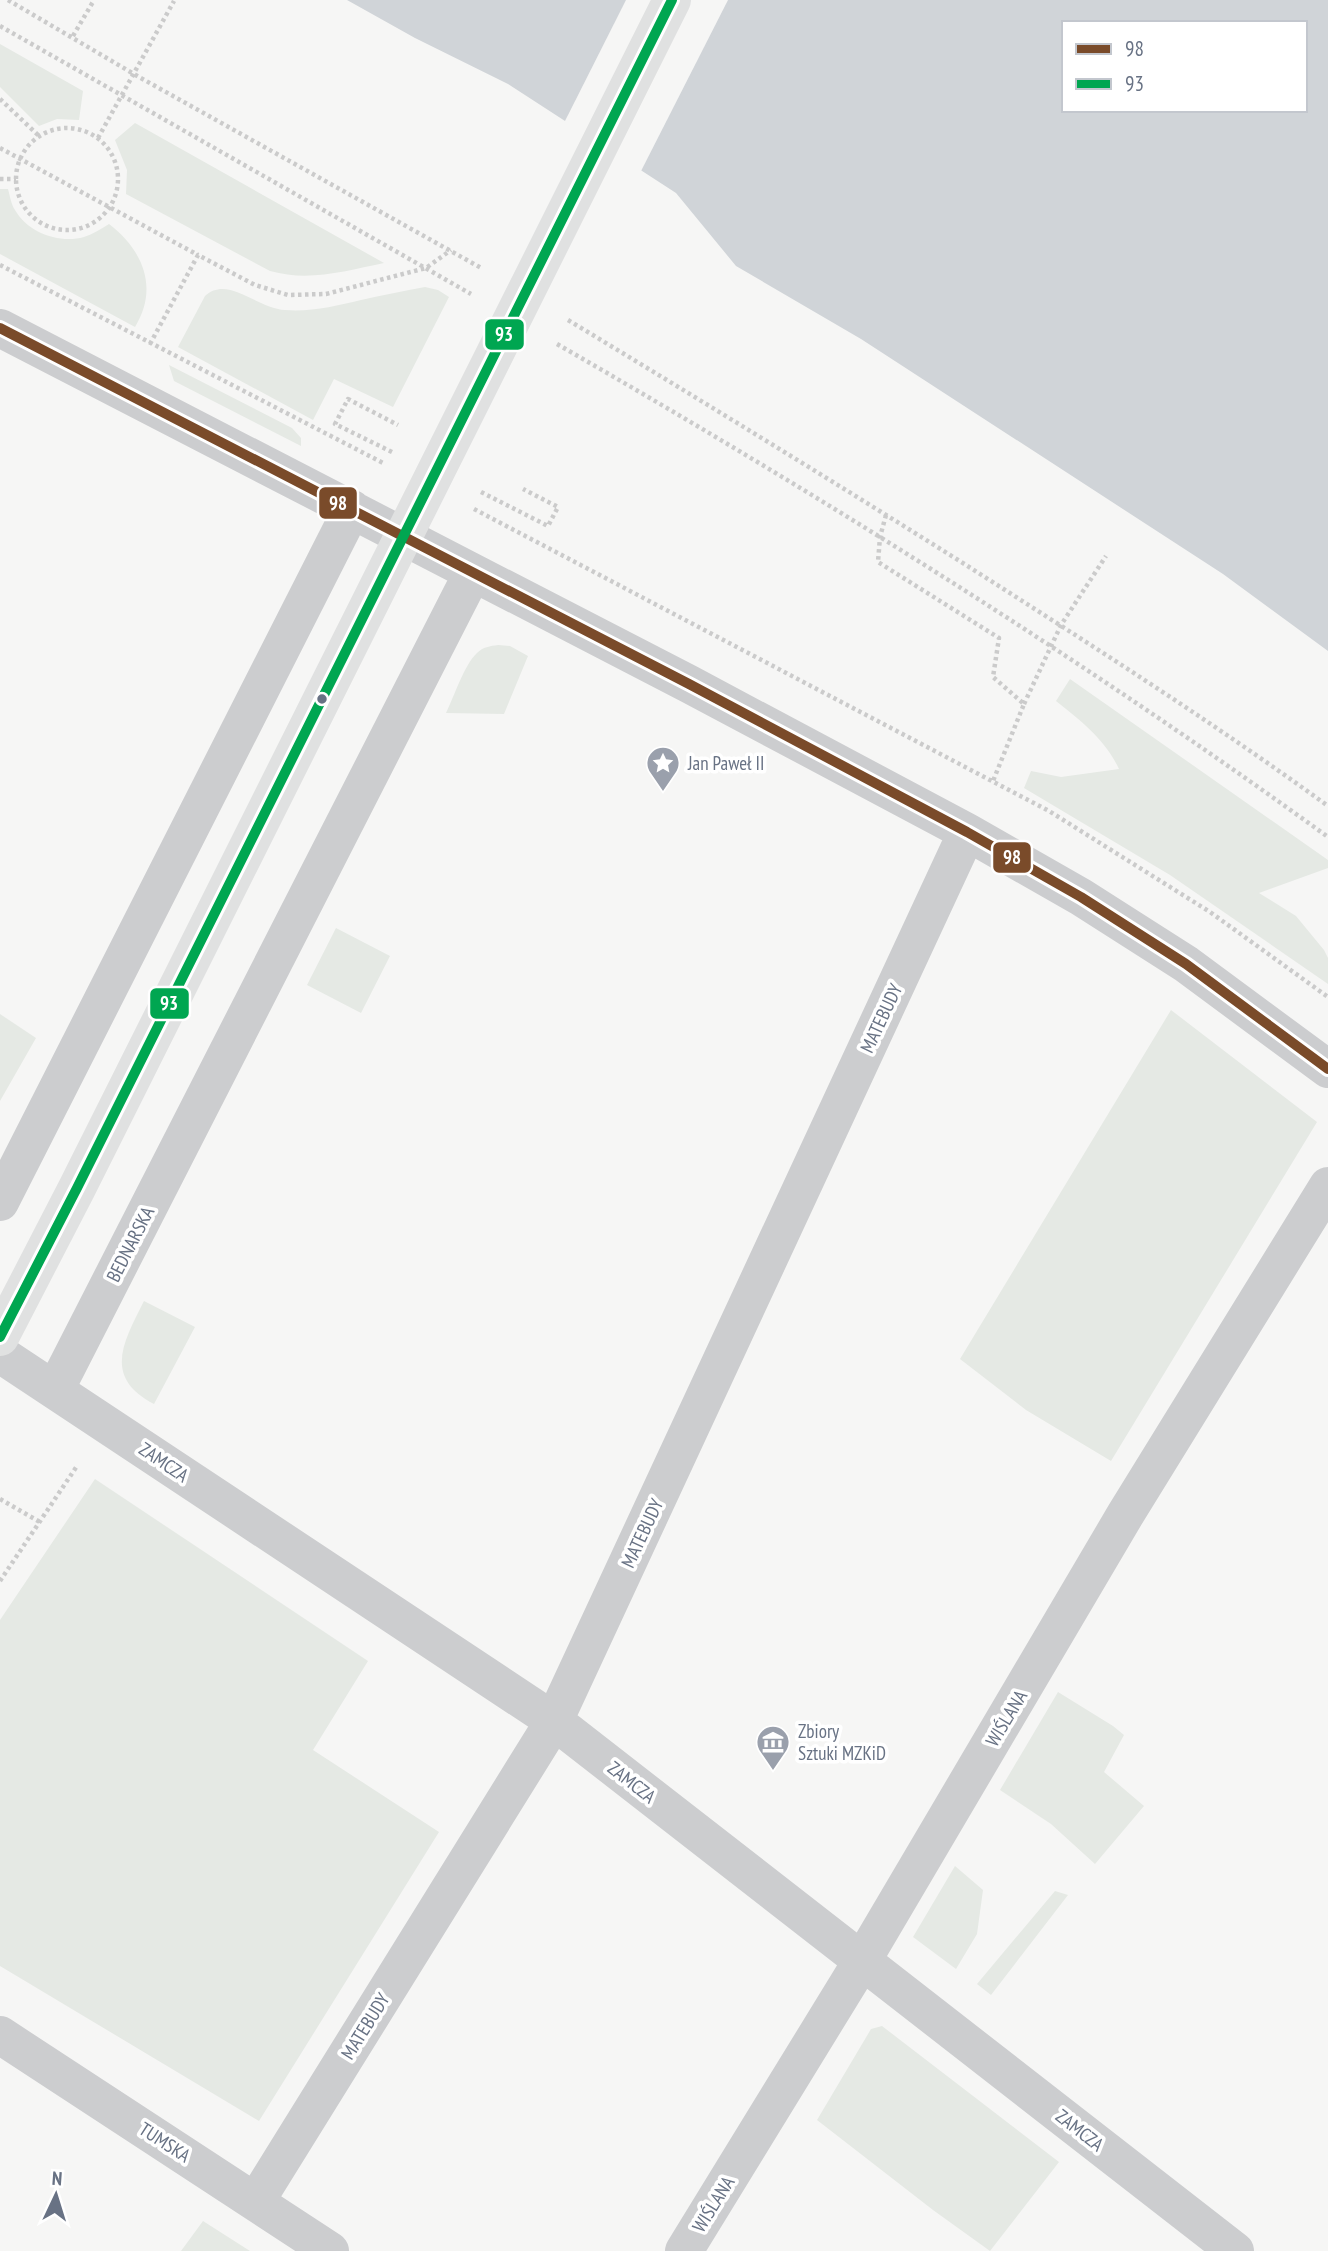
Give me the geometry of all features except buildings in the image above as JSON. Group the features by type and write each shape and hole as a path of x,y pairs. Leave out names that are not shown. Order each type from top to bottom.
{"main road":[{"path":"0,1337 672,0"}],"street":[{"path":"0,328 724,702 967,832 1082,897 1186,964 1328,1069"},
{"path":"0,1202 352,509"},
{"name":"BEDNARSKA","path":"55,1390 472,574"},
{"name":"MATEBUDY","path":"256,2201 554,1721 967,832"},
{"name":"WIŚLANA","path":"684,2251 862,1961 1125,1515 1328,1186"},
{"name":"ZAMCZA","path":"0,1354 554,1721 1235,2251"},
{"name":"TUMSKA","path":"0,2035 330,2251"}],"path":[{"path":"8,0 486,271"},
{"path":"73,36 94,0"},
{"path":"98,138 174,1"},
{"path":"0,26 474,296"},
{"path":"0,99 39,136"},
{"path":"59,128 76,128 98,138 115,159 119,175 118,192 111,208 99,220 84,228 67,232 36,221 24,207 17,192 16,179 20,159 29,144 39,136 59,128"},
{"path":"0,148 255,285 288,295 326,294 426,268 451,250"},
{"path":"0,179 16,179"},
{"path":"125,391 198,255"},
{"path":"557,314 793,456 1061,625 1267,762 1328,806"},
{"path":"557,343 722,439 1051,646 1139,704 1328,837"},
{"path":"393,453 335,424 348,399 398,425"},
{"path":"480,492 548,526 558,507 523,489"},
{"path":"886,515 880,537 878,562 999,638 993,677 1024,704"},
{"path":"993,782 1024,704 1061,625 1106,556"},
{"path":"0,1581 80,1462"},
{"path":"0,1499 40,1522"}],"shaded area":[{"path":"347,0 1328,0 1328,651 1223,574 861,339 736,266 676,193 508,84 415,38"},
{"path":"0,44 83,91 79,120 57,119 39,126 0,87"},
{"path":"135,123 384,263 341,272 299,276 270,271 126,194 127,170 115,140"},
{"path":"0,189 8,189 12,205 21,218 45,235 75,239 109,224 121,234 138,258 146,284 146,298 135,327 0,254"},
{"path":"425,287 438,290 449,297 393,407 334,379 313,420 178,347 205,296 214,290 233,291 274,308 295,310 333,306"},
{"path":"169,365 292,428 301,438 301,446 174,381"},
{"path":"498,645 510,646 528,656 504,714 446,713 472,658 482,649"},
{"path":"1070,679 1328,860 1328,868 1259,893 1296,916 1324,950 1328,958 1328,984 1170,875 1024,788 1031,771 1061,777 1119,769 1100,740 1056,701"},
{"path":"336,928 390,956 361,1013 307,985"},
{"path":"1171,1010 1317,1122 1111,1461 1026,1410 960,1359"},
{"path":"0,1014 36,1038 0,1101"},
{"path":"144,1301 195,1327 154,1404 138,1393 128,1382 123,1370 125,1344"},
{"path":"95,1479 368,1661 313,1750 439,1832 259,2121 0,1966 0,1620"},
{"path":"1058,1692 1124,1735 1104,1772 1144,1806 1095,1864 1051,1824 1000,1790"},
{"path":"955,1866 983,1890 977,1934 956,1969 913,1937"},
{"path":"1055,1891 1068,1895 991,1995 977,1984"},
{"path":"882,2026 1059,2162 990,2251 817,2120 871,2029"},
{"path":"203,2221 250,2251 181,2251"}],"pier":[{"path":"626,0 728,0 639,175 564,123"}],"transit line":[{"name":"93","path":"0,1337 672,0"},
{"name":"98","path":"0,328 689,684 967,832 1081,897 1186,964 1328,1069"}],"place":[{"name":"Jan Paweł II","path":"663,793"},
{"name":"Zbiory Sztuki MZKiD","path":"773,1772"}]}
